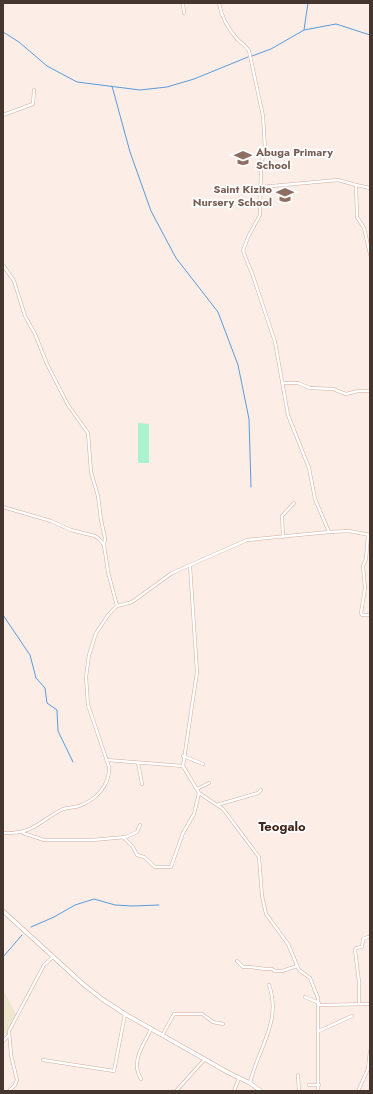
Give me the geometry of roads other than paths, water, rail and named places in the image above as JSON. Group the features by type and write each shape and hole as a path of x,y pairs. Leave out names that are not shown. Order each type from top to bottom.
{"main road":[{"path":"3,910 93,992 125,1014 250,1083 261,1091"}],"street":[{"path":"182,3 184,13"},
{"path":"219,3 221,14 230,29 247,47 253,66 263,121 265,148 261,165 260,215 248,237 243,251 269,324 283,383 288,415 309,468 315,499 329,532"},
{"path":"3,115 33,104 34,90"},
{"path":"261,187 338,180 370,188"},
{"path":"356,185 357,217 364,228 370,254"},
{"path":"3,265 14,280 23,312 36,334 47,364 67,402 88,433 91,472 98,496 100,520 105,538 104,545 108,572 117,606"},
{"path":"283,383 298,383 310,388 333,389 346,394 358,391 370,391"},
{"path":"283,537 282,516 294,503"},
{"path":"3,507 51,521 71,530 95,536 104,545"},
{"path":"23,833 38,826 61,810 82,805 99,794 109,775 107,760 88,705 86,677 89,655 96,633 109,614 117,606 132,602 172,573 246,540 349,531 369,535 366,559 363,566 365,588 361,613 362,615 370,615"},
{"path":"190,566 196,672 183,756 183,766 199,793 223,809 259,857 262,896 265,911 288,944 299,970 310,978 319,1004 318,1091"},
{"path":"183,756 202,764"},
{"path":"107,760 183,766"},
{"path":"138,763 142,784"},
{"path":"197,789 209,783"},
{"path":"217,805 258,793 260,790"},
{"path":"124,838 133,847 137,855 144,857 155,867 171,867 183,833 194,814 199,793"},
{"path":"3,833 23,833 26,835 33,835 41,840 92,840 124,838 137,832 140,825"},
{"path":"359,1004 359,982 355,950 356,948 362,947 363,939 368,937"},
{"path":"9,1091 17,1080 8,1036 10,1029 21,1013 44,965 53,957"},
{"path":"237,961 243,968 250,966 264,970 272,969 275,971 282,971 297,966"},
{"path":"250,1083 263,1049 273,1013 274,999 269,985"},
{"path":"306,997 319,1004 353,1006 359,1004 370,1004"},
{"path":"43,1060 114,1071 125,1014"},
{"path":"163,1034 174,1014 202,1014 213,1022 223,1024"},
{"path":"319,1031 352,1016"},
{"path":"141,1079 137,1071 137,1059 152,1028"},
{"path":"3,1041 8,1036"},
{"path":"358,1091 368,1069 370,1051"},
{"path":"176,1091 206,1059"},
{"path":"298,1075 299,1091"},
{"path":"234,1091 239,1078"},
{"path":"309,1085 319,1085"}],"waterway":[{"path":"304,30 308,3"},
{"path":"252,56 271,49 304,30 336,24 370,35"},
{"path":"3,32 19,42 47,66 77,82 140,90 167,87 194,79 248,57"},
{"path":"112,86 130,152 151,211 176,258 218,312 238,365 249,419 251,487"},
{"path":"3,615 30,655 36,678 45,688 47,703 57,710 58,731 73,762"},
{"path":"31,927 54,917 75,905 94,899 115,905 159,905"},
{"path":"3,957 22,935"}],"place":[{"name":"Abuga Primary School","path":"243,158"},
{"name":"Saint Kizito Nursery School","path":"285,195"}],"district":[{"name":"Teogalo","path":"282,826"}]}
